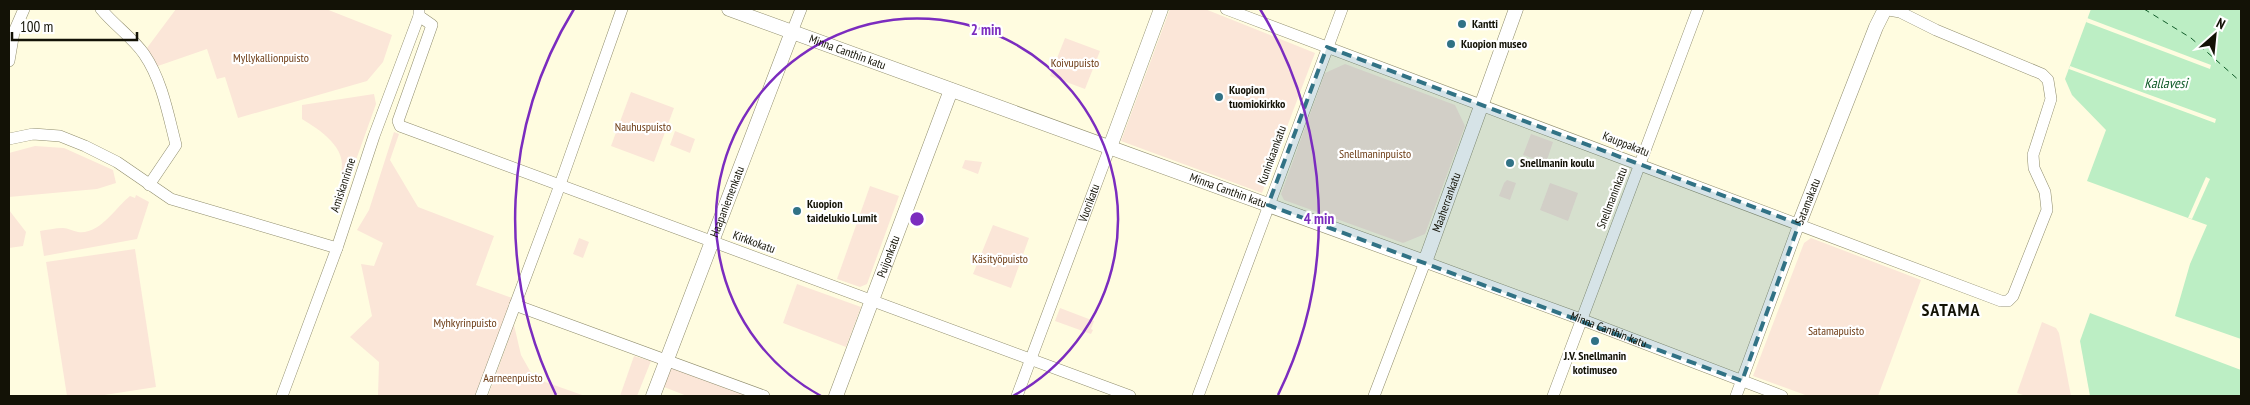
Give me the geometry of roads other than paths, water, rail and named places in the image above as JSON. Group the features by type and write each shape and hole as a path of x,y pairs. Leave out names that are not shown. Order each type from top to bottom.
{"main road":[{"name":"Minna Canthin katu","path":"729,9 1425,262"},
{"name":"Vuorikatu","path":"1110,147 1161,9"},
{"name":"Maaherrankatu","path":"1425,262 1480,104 1516,9"},
{"name":"Satamakatu","path":"1799,224 1876,27 1885,9"},
{"name":"Haapaniemenkatu","path":"653,396 792,32"},
{"name":"Puijonkatu","path":"836,396 951,90"}],"street":[{"path":"9,61 17,24 24,9"},
{"path":"101,9 133,41 147,60 161,91 172,130 176,145 149,185"},
{"path":"481,396 560,185 622,9"},
{"name":"Haapaniemenkatu","path":"792,32 801,9"},
{"name":"Kauppakatu","path":"1226,9 1799,224 2001,302 2008,301 2013,296 2047,210 2045,192 2034,168 2033,155 2051,99 2050,85 2046,76 1936,30 1900,12 1885,9"},
{"name":"Kuninkaankatu","path":"1198,396 1342,9"},
{"name":"Snellmaninkatu","path":"1553,396 1698,9"},
{"name":"Kirkkokatu","path":"422,11 432,25 398,121 400,126 1130,396"},
{"name":"Amiskanrinne","path":"282,396 337,248 374,136 422,11"},
{"path":"9,139 46,134 67,138 117,162 171,198 337,248"},
{"name":"Vuorikatu","path":"1017,396 1110,147"},
{"name":"Satamakatu","path":"1736,396 1799,224"},
{"name":"Minna Canthin katu","path":"1425,262 1582,319 1782,396"},
{"name":"Maaherrankatu","path":"1374,396 1425,262"},
{"path":"515,305 764,396"}],"water":[{"name":"Kallavesi","path":"2091,9 2241,9 2241,339 2175,316 2190,264 2207,225 2087,181 2106,130 2072,95 2065,79"},
{"path":"2090,313 2241,370 2241,396 2090,396 2080,341"}],"place":[{"name":"Kantti","path":"1462,24"},
{"name":"Kuopion museo","path":"1451,44"},
{"name":"Kuopion tuomiokirkko","path":"1219,97"},
{"name":"Snellmanin koulu","path":"1510,163"},
{"name":"Kuopion taidelukio Lumit","path":"797,211"},
{"name":"J.V. Snellmanin kotimuseo","path":"1595,341"}],"district":[{"name":"SATAMA","path":"1951,310"}],"park label":[{"name":"Myllykallionpuisto","path":"271,58"},
{"name":"Koivupuisto","path":"1075,63"},
{"name":"Nauhuspuisto","path":"643,127"},
{"name":"Snellmaninpuisto","path":"1375,154"},
{"name":"Käsityöpuisto","path":"1000,259"},
{"name":"Myhkyrinpuisto","path":"465,323"},
{"name":"Satamapuisto","path":"1836,331"},
{"name":"Aarneenpuisto","path":"513,378"}]}
